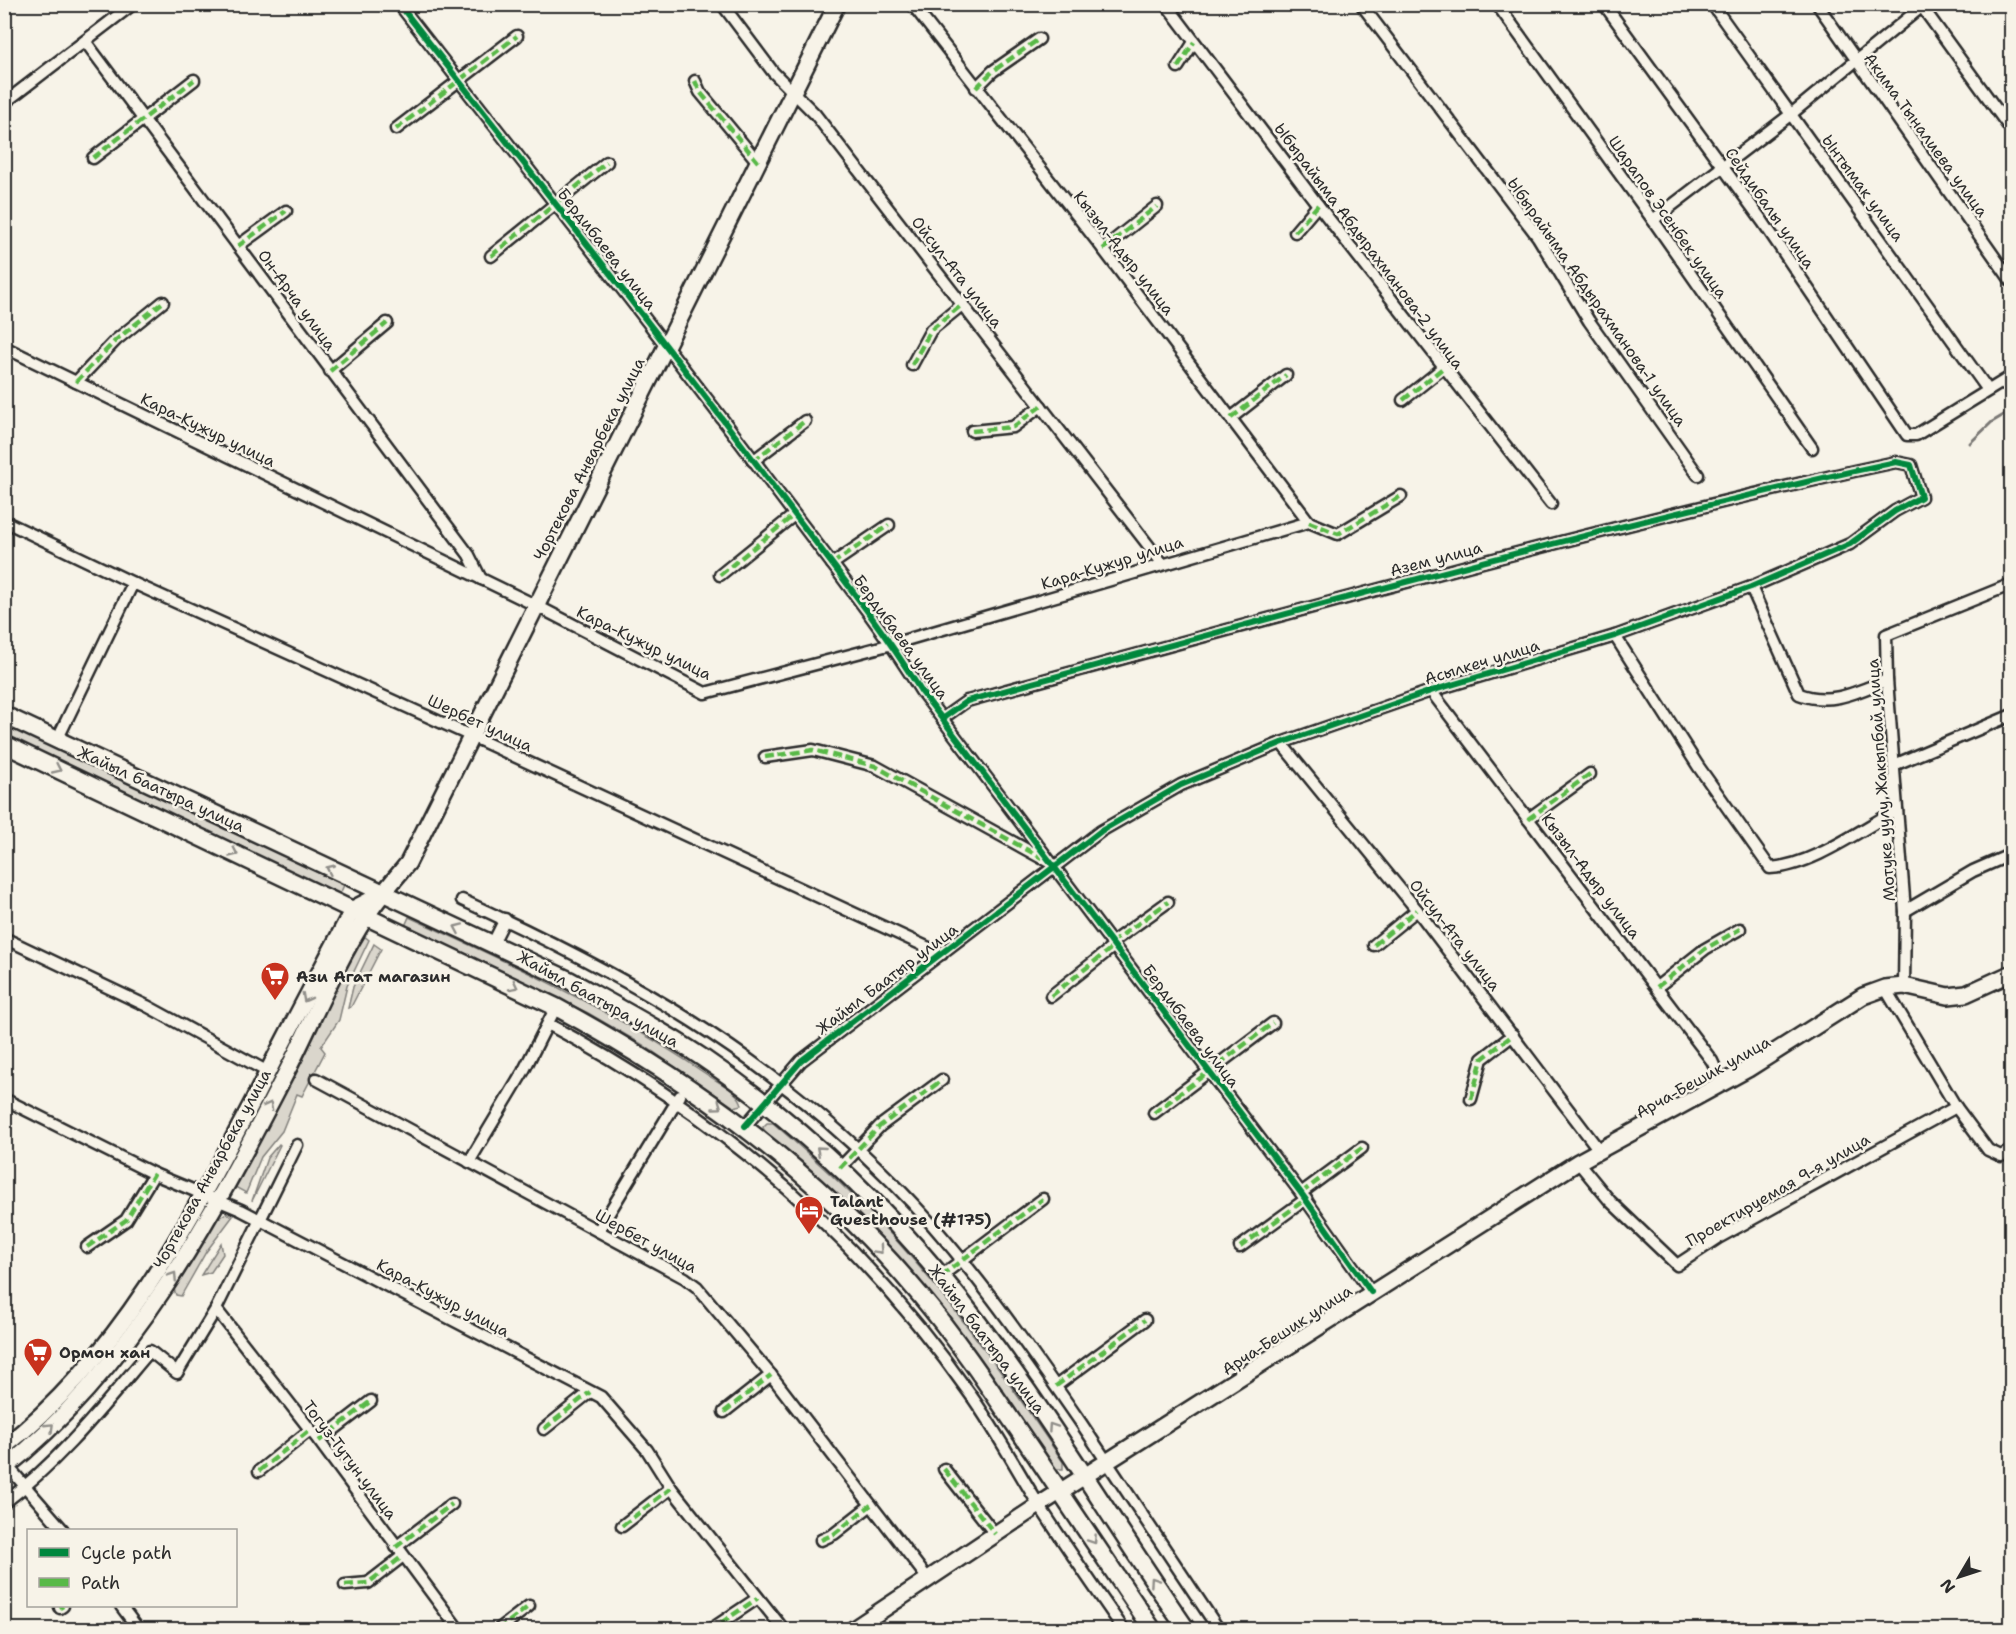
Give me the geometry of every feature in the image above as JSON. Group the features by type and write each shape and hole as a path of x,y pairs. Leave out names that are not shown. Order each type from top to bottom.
{"main road":[{"name":"Жайыл баатыра улица","path":"4,715 493,943 643,1020 704,1059 764,1104 840,1168 941,1276 1002,1355 1187,1629"},
{"name":"Жайыл баатыра улица","path":"4,744 556,1007 622,1043 688,1085 745,1126 772,1147 845,1214 920,1294 978,1371 1153,1629"}],"street":[{"path":"4,103 133,4"},
{"name":"Бердибаева улица","path":"399,4 666,345 832,564 892,644 921,691 1057,867 1112,945 1304,1196 1371,1292"},
{"name":"Ойсул-Ата улица","path":"722,4 773,72 815,114 1162,563"},
{"name":"Чортекова Анварбека улица","path":"383,893 408,862 837,4"},
{"name":"Кызыл-Адыр улица","path":"912,4 1103,249 1309,522"},
{"name":"Ыбырайыма Абдырахманова-2 улица","path":"1166,4 1443,368 1551,504"},
{"name":"Ыбырайыма Абдырахманова-1 улица","path":"1361,4 1538,237 1589,321 1698,475"},
{"name":"Шарапов Эсенбек улица","path":"1497,4 1653,220 1812,448"},
{"name":"Сейдибалы улица","path":"1604,4 1723,167 1905,433 1910,436 1916,435 1988,390"},
{"name":"Ынтымак улица","path":"1712,4 1988,390"},
{"name":"Акима Тыналиева улица","path":"1817,4 1856,63 2012,282"},
{"path":"1653,220 1856,63 1922,5 2012,131"},
{"path":"396,129 517,36"},
{"path":"976,88 993,71 1039,39"},
{"name":"Он-Арча улица","path":"85,41 469,555 481,579"},
{"path":"1178,67 1194,42"},
{"path":"93,158 194,81"},
{"path":"695,81 700,92 758,162"},
{"path":"491,256 607,162"},
{"path":"1295,232 1318,205"},
{"path":"1103,249 1157,206"},
{"path":"238,246 286,211"},
{"path":"76,382 116,340 163,302"},
{"path":"912,365 931,330 963,304"},
{"path":"330,371 387,322"},
{"name":"Кара-Кужур улица","path":"4,347 535,605 705,693 892,644 1162,563 1309,522"},
{"path":"1403,400 1443,368"},
{"path":"1231,418 1286,375"},
{"path":"1988,390 2012,376"},
{"path":"972,431 1013,427 1041,406"},
{"path":"753,460 805,421"},
{"name":"Азем улица","path":"943,718 967,701 1238,626 1506,554 1831,476 1896,462 1911,465 1922,497"},
{"path":"1309,522 1338,534 1401,496"},
{"name":"Асылкеч улица","path":"1057,867 1101,831 1181,785 1281,743 1431,691 1616,636 1751,587 1850,544 1895,511 1922,497"},
{"path":"720,575 794,515"},
{"name":"Шербет улица","path":"4,521 132,583 471,736 942,954"},
{"path":"832,564 890,525"},
{"path":"57,740 132,583"},
{"name":"Мотуке уулу Жакыпбай улица","path":"1904,986 1905,911 1887,680 1886,635 2012,584"},
{"path":"1751,587 1799,694 1816,700 1844,697 1887,680"},
{"path":"1616,636 1698,766 1770,868 1788,867 1809,858 1897,810"},
{"name":"Кызыл-Адыр улица","path":"1431,691 1712,1061 1722,1083"},
{"path":"1894,765 2012,715"},
{"name":"Ойсул-Ата улица","path":"1281,743 1417,910 1599,1150"},
{"path":"765,757 813,750 875,766 1023,845 1057,867"},
{"path":"1528,819 1590,774"},
{"path":"1905,911 1972,871 2012,854"},
{"name":"Жайыл Баатыр улица","path":"745,1126 801,1061 1057,867"},
{"path":"360,913 383,893"},
{"path":"462,900 606,969 663,1001 716,1035 781,1084 858,1149 899,1189 962,1259 1056,1386 1218,1629"},
{"path":"1051,996 1168,902"},
{"path":"1374,945 1417,910"},
{"name":"Чортекова Анварбека улица","path":"4,1447 45,1409 109,1339 146,1290 204,1195 268,1072 360,913"},
{"name":"Чортекова Анварбека улица","path":"5,1466 80,1396 121,1349 153,1307 219,1201 360,913"},
{"path":"493,943 505,919"},
{"path":"1657,987 1705,949 1740,929"},
{"path":"4,938 147,1005 268,1072"},
{"name":"Арча-Бешик улица","path":"852,1629 1084,1476 1578,1162 1722,1083 1863,996 1885,988 1904,986 1948,996 1966,994 2012,973"},
{"path":"1885,988 1956,1107 1988,1150 2001,1156 2012,1150"},
{"path":"469,1162 523,1072 556,1007"},
{"path":"1154,1113 1274,1023"},
{"path":"548,1024 611,1058 677,1101 744,1150 846,1243 892,1292 969,1392 1039,1505 1124,1629"},
{"path":"1471,1099 1482,1059 1513,1035"},
{"name":"Шербет улица","path":"316,1079 697,1287 771,1375 928,1579"},
{"path":"840,1168 880,1126 942,1080"},
{"path":"597,1231 688,1085"},
{"name":"Кара-Кужур улица","path":"4,1099 154,1174 260,1220 608,1403 647,1450 671,1488 784,1629"},
{"name":"Проектируемая 9-я улица","path":"1578,1162 1610,1201 1677,1265 1718,1238 1956,1107"},
{"path":"4,1503 26,1486 73,1441 150,1351 177,1373 216,1309 297,1145"},
{"path":"1240,1247 1362,1148"},
{"path":"87,1247 126,1220 154,1174"},
{"path":"941,1276 1043,1199"},
{"name":"Тогуз-Тутун улица","path":"216,1309 319,1441 459,1629"},
{"path":"1056,1386 1145,1320"},
{"path":"724,1412 771,1375"},
{"path":"544,1429 590,1392"},
{"path":"319,1441 371,1401"},
{"path":"259,1471 310,1430"},
{"path":"5,1466 26,1486 62,1529"},
{"path":"944,1469 995,1534"},
{"path":"622,1527 671,1488"},
{"path":"345,1585 368,1583 452,1504"},
{"path":"821,1540 834,1534 871,1505"},
{"path":"710,1629 758,1598"},
{"path":"498,1629 529,1606"},
{"path":"122,1607 139,1629"}],"shaded area":[{"path":"10,726 344,885 339,896 5,736"},
{"path":"409,917 524,971 637,1030 728,1088 737,1096 742,1105 734,1107 643,1045 588,1013 405,926"},
{"path":"363,935 369,940 347,986 339,1020 321,1047 325,1052 302,1096 297,1094 282,1131 261,1157 246,1193 235,1187"},
{"path":"374,944 381,949 351,1007 348,1008 353,987"},
{"path":"767,1123 773,1123 836,1180 882,1224 919,1266 1004,1376 1063,1462 1063,1469 1054,1469 986,1370 912,1276 848,1205 764,1130 763,1127"},
{"path":"280,1145 252,1201 267,1158"},
{"path":"226,1213 233,1216 206,1252 181,1296 176,1295 174,1289 216,1220"},
{"path":"221,1243 223,1254 211,1272 201,1275"}],"waterway":[{"path":"1970,443 1992,422 2012,410"}],"marked path":[{"path":"396,129 517,36"},
{"path":"976,88 993,71 1039,39"},
{"path":"1178,67 1194,42"},
{"path":"93,158 194,80"},
{"path":"695,81 700,92 758,162"},
{"path":"491,256 607,162"},
{"path":"1295,232 1318,205"},
{"path":"1103,249 1157,206"},
{"path":"238,246 286,211"},
{"path":"76,382 116,340 163,302"},
{"path":"912,365 931,330 963,304"},
{"path":"330,371 387,323"},
{"path":"1403,400 1443,368"},
{"path":"1231,418 1286,375"},
{"path":"972,431 1013,427 1041,406"},
{"path":"753,461 805,421"},
{"path":"1309,522 1338,534 1401,496"},
{"path":"720,575 794,515"},
{"path":"832,564 889,525"},
{"path":"765,757 813,750 875,766 1042,858"},
{"path":"1528,819 1590,774"},
{"path":"1111,943 1168,902"},
{"path":"1374,945 1417,910"},
{"path":"1657,987 1705,949 1740,929"},
{"path":"1051,996 1114,946"},
{"path":"1154,1113 1273,1023"},
{"path":"1471,1099 1482,1059 1513,1035"},
{"path":"840,1168 880,1126 942,1080"},
{"path":"1301,1193 1362,1148"},
{"path":"87,1247 126,1220 154,1174"},
{"path":"941,1276 1043,1199"},
{"path":"1240,1247 1306,1199"},
{"path":"1056,1386 1145,1320"},
{"path":"724,1412 771,1375"},
{"path":"544,1429 590,1392"},
{"path":"319,1441 371,1401"},
{"path":"259,1471 310,1430"},
{"path":"944,1469 995,1534"},
{"path":"622,1526 671,1488"},
{"path":"396,1547 452,1504"},
{"path":"821,1540 834,1534 871,1505"},
{"path":"345,1585 368,1583 403,1556"},
{"path":"710,1630 758,1598"},
{"path":"498,1630 529,1606"}],"cycle path":[{"path":"399,4 676,359 866,609 921,691 1301,1193 1371,1292"},
{"path":"745,1126 801,1061 1101,831 1181,785 1281,743 1431,691 1615,636 1751,587 1850,544 1895,511 1921,497 1911,465 1896,462 1854,471 1520,552 1188,640 967,701 943,718"}],"place":[{"name":"Ази Агат магазин","path":"275,1002"},
{"name":"Talant Guesthouse (#175)","path":"809,1236"},
{"name":"Ормон хан","path":"38,1378"}]}
